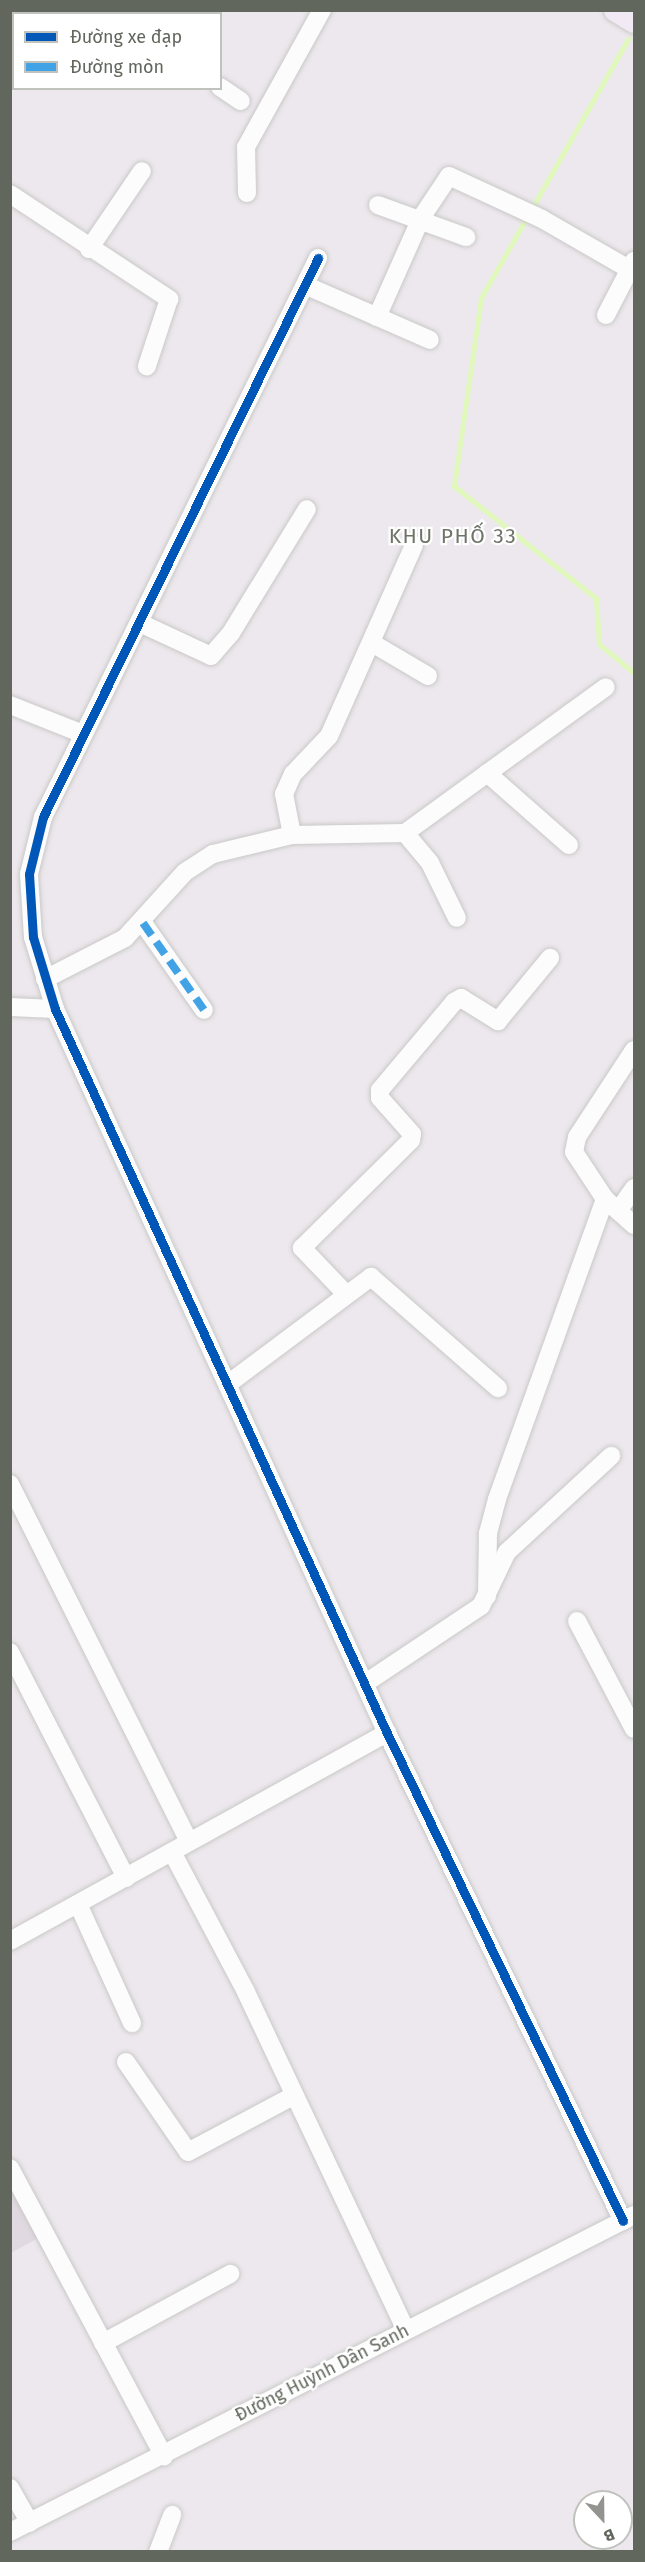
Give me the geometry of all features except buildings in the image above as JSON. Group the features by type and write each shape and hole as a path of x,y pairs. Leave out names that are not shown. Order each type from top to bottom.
{"main road":[{"path":"616,10 634,21"}],"street":[{"path":"247,193 246,147 322,10"},
{"path":"222,88 241,101"},
{"path":"89,249 142,171"},
{"path":"377,317 421,218 449,176 518,207 633,267 606,315"},
{"path":"10,194 89,249 169,299 147,366"},
{"path":"378,205 421,218 466,237"},
{"path":"318,258 307,286 140,623 82,734 43,817 29,874 27,901 45,980 55,1009 367,1682 387,1733 629,2218"},
{"path":"307,286 430,340"},
{"path":"140,623 211,656 231,633 307,508"},
{"path":"292,835 284,794 292,774 329,736 414,545"},
{"path":"372,643 428,676"},
{"path":"45,980 111,947 143,923 185,872 213,854 292,835 405,832 606,687"},
{"path":"10,705 82,734"},
{"path":"488,773 569,844"},
{"path":"405,832 430,863 458,918"},
{"path":"143,923 204,1010"},
{"path":"346,1294 302,1248 411,1140 412,1134 380,1098 380,1090 454,1002 461,998 498,1021 550,958"},
{"path":"10,1007 55,1009"},
{"path":"634,1050 577,1137 574,1152 612,1205 634,1225"},
{"path":"488,1596 488,1533 497,1499 612,1205 634,1188"},
{"path":"228,1383 363,1281 378,1279 498,1388"},
{"path":"367,1682 471,1614 488,1596 507,1552 611,1456"},
{"path":"10,1484 189,1842"},
{"path":"577,1621 634,1729"},
{"path":"10,1652 126,1878"},
{"path":"10,1941 387,1733"},
{"path":"172,1852 232,1964 406,2330"},
{"path":"78,1904 132,2023"},
{"path":"126,2062 188,2152 293,2096"},
{"path":"10,2168 164,2456"},
{"name":"Đường Huỳnh Dân Sanh","path":"10,2532 164,2456 406,2330 629,2218"},
{"path":"103,2343 230,2274"},
{"path":"10,2488 30,2523"},
{"path":"158,2552 172,2515"}],"shaded area":[{"path":"10,2182 40,2237 11,2253 10,2253"}],"waterway":[{"path":"628,39 481,298 454,486 596,598 599,644 634,673"}],"marked path":[{"path":"143,923 204,1010"}],"cycle path":[{"path":"318,258 43,817 29,874 33,937 55,1009 387,1733 623,2221"}],"district":[{"name":"KHU PHỐ 33","path":"453,536"}]}
